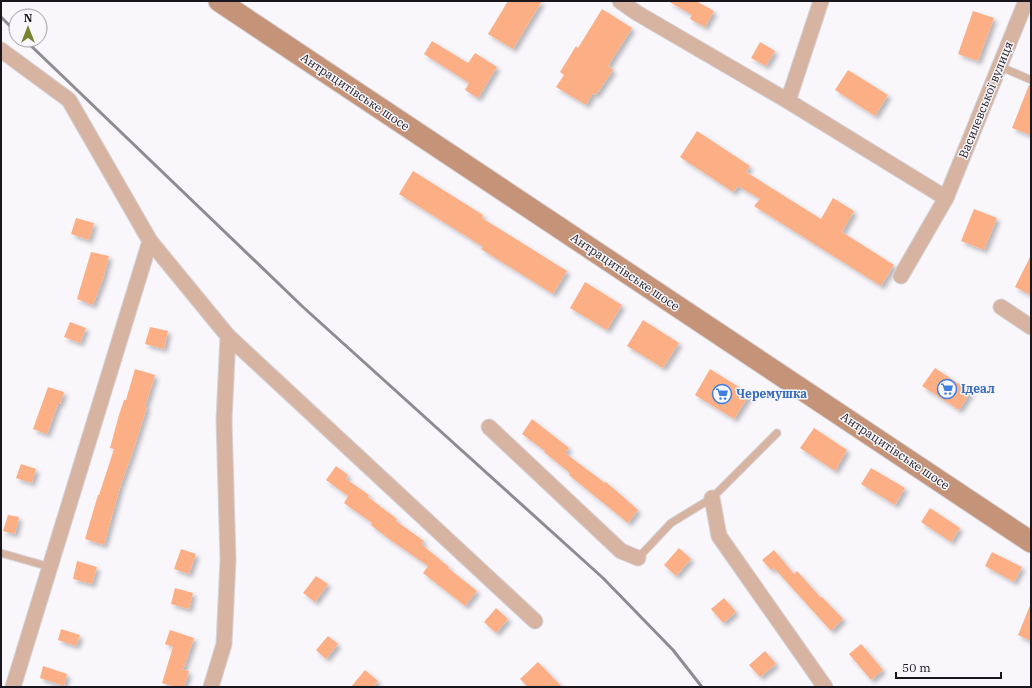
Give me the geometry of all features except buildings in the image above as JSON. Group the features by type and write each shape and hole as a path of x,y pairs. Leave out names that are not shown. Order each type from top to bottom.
{"main road":[{"name":"Антрацитівське шосе","path":"219,1 1031,542"}],"street":[{"path":"620,1 638,7 946,198"},
{"path":"788,101 821,1"},
{"name":"Василевської вулиця","path":"901,276 946,198 1026,1"},
{"path":"1,50 69,100 150,241 228,336 535,621"},
{"path":"13,687 150,241"},
{"path":"1001,307 1031,327"},
{"path":"211,687 224,644 228,560 224,420 228,336"},
{"path":"489,427 621,551 638,558"},
{"path":"712,498 718,536 825,687"}],"lane":[{"path":"999,66 1031,80"},
{"path":"638,558 670,523 712,498 777,433"},
{"path":"1,553 50,567"}],"railway":[{"path":"1,17 8,24"},
{"path":"33,48 303,307 603,578 673,650 702,687"}],"place":[{"name":"Ідеал","path":"947,389"},
{"name":"Черемушка","path":"722,394"}]}
